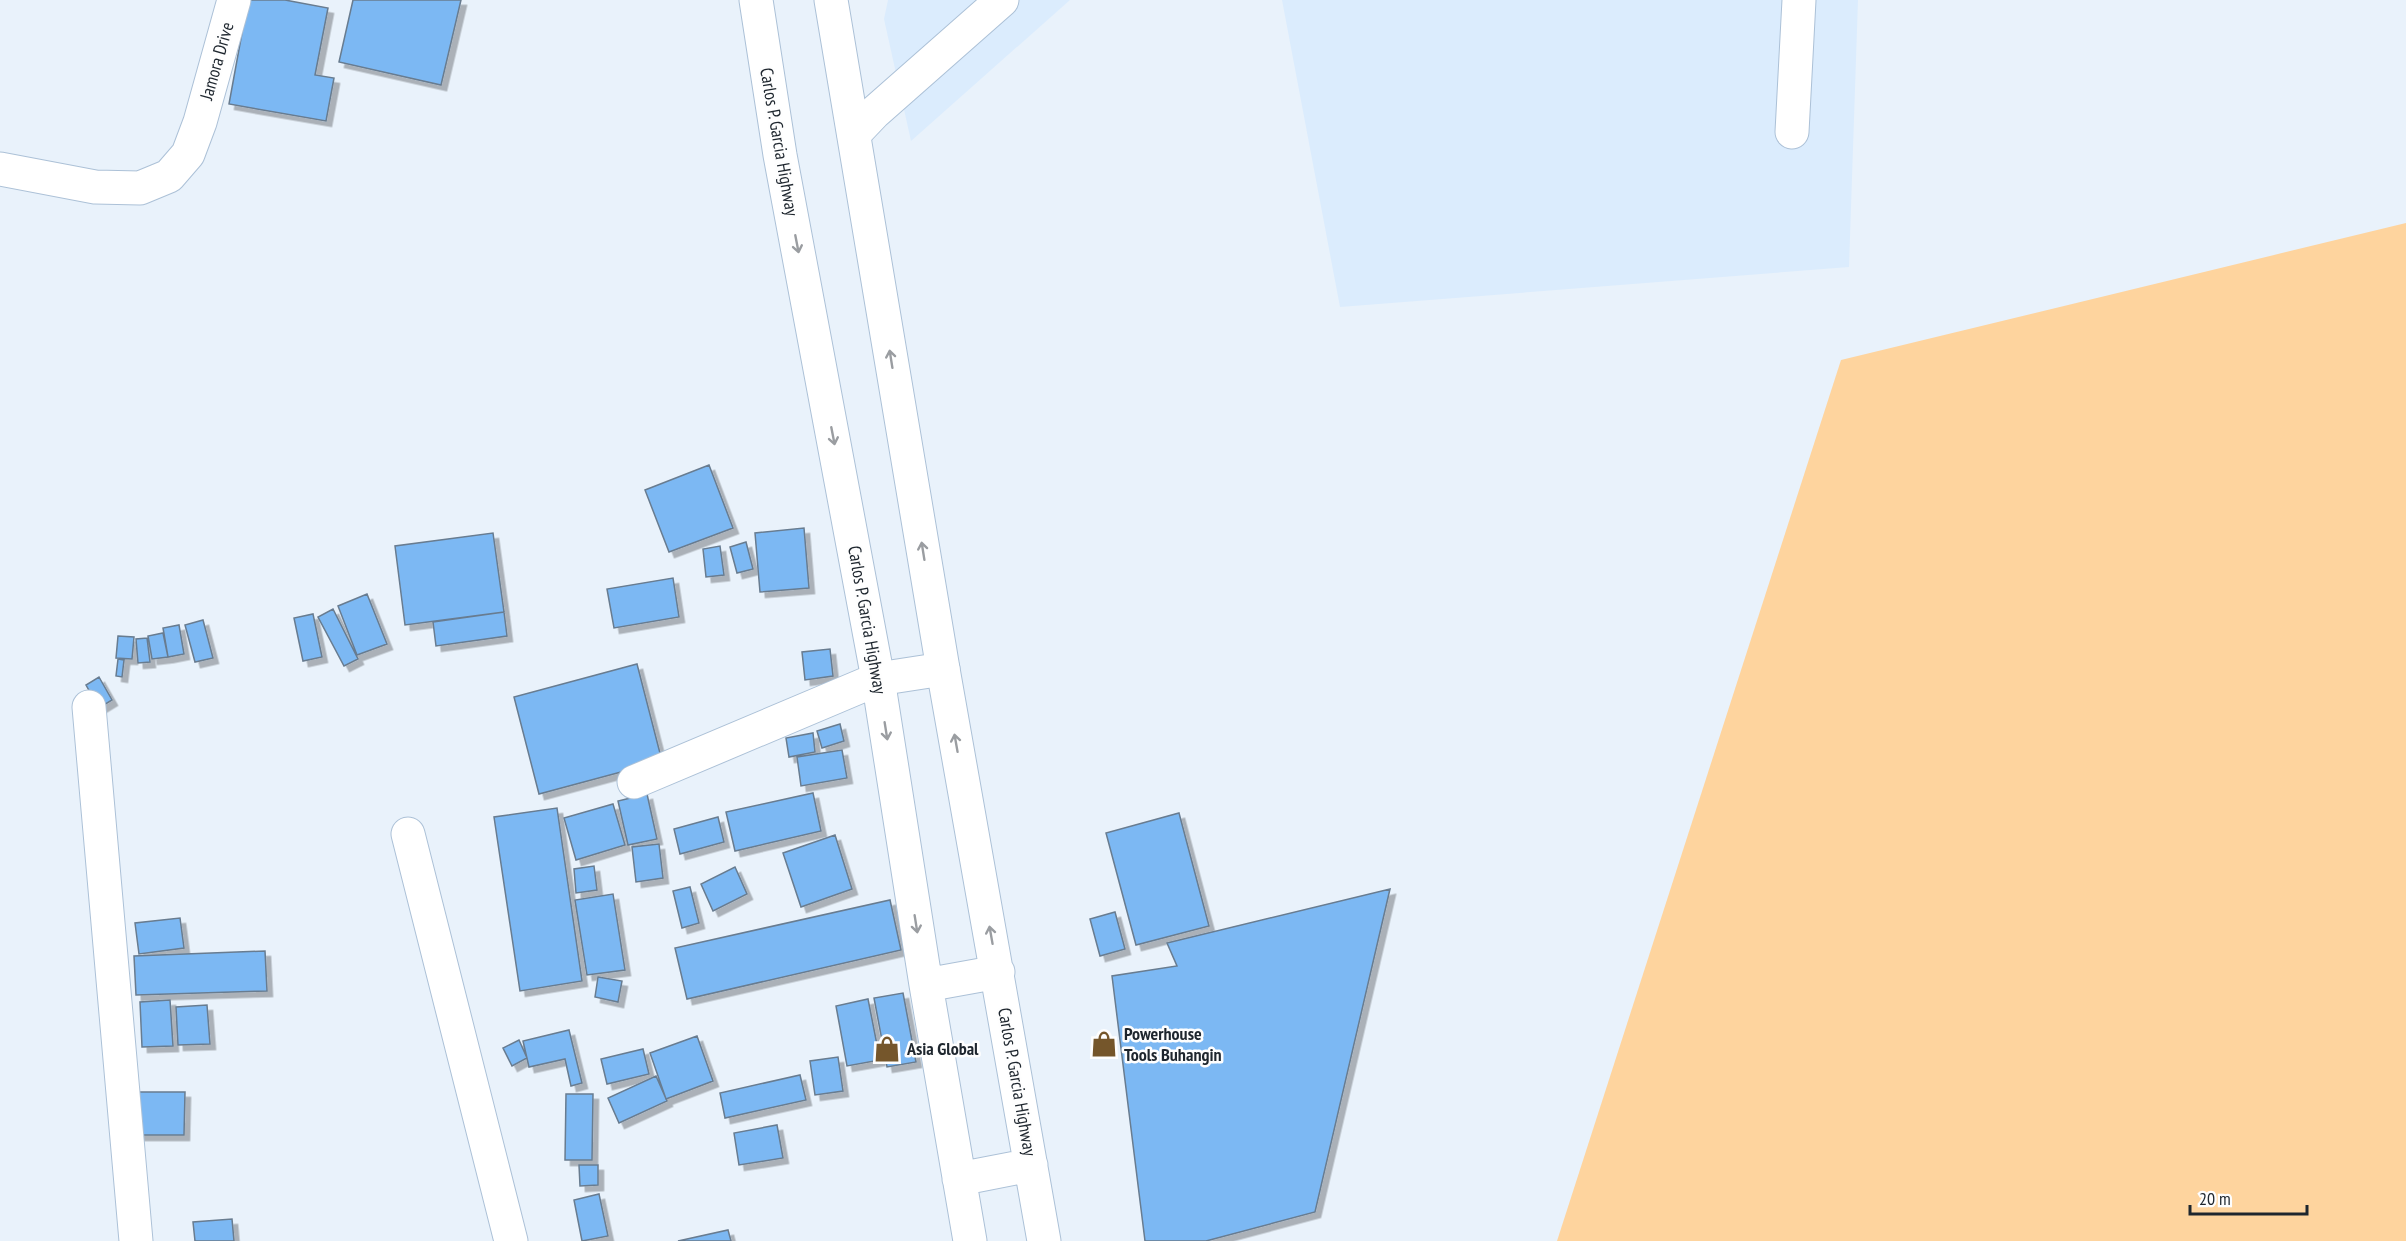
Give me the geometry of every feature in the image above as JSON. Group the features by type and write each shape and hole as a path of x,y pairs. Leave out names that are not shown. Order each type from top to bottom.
{"main road":[{"name":"Jamora Drive","path":"0,170 95,187 140,188 169,176 188,154 200,122 234,0"},
{"name":"Carlos P. Garcia Highway","path":"756,0 780,155 878,679 926,985 970,1241"},
{"name":"Carlos P. Garcia Highway","path":"831,0 943,669 1044,1241"},
{"path":"854,134 875,112 1002,0"},
{"path":"1792,132 1799,0"},
{"path":"634,782 878,679 943,669"},
{"path":"89,707 136,1241"},
{"path":"408,834 511,1241"},
{"path":"926,985 998,972"},
{"path":"959,1179 1031,1165"}],"shaded area":[{"path":"888,0 1070,0 911,141 884,19"},
{"path":"1282,0 1858,0 1849,267 1340,307"},
{"path":"2406,223 2406,1241 1557,1241 1841,360"}],"building":[{"path":"248,0 285,0 328,8 315,75 334,78 326,121 229,104"},
{"path":"353,0 461,0 441,85 339,62"},
{"path":"709,465 733,528 669,552 645,490"},
{"path":"804,528 809,588 760,592 755,533"},
{"path":"493,533 504,612 405,625 395,546"},
{"path":"746,542 753,569 737,573 730,547"},
{"path":"720,546 724,575 706,577 703,549"},
{"path":"673,578 679,617 614,628 607,589"},
{"path":"367,594 387,644 357,655 338,606"},
{"path":"333,609 358,659 344,666 318,617"},
{"path":"504,612 507,636 436,646 433,622"},
{"path":"313,614 322,657 303,661 294,618"},
{"path":"203,620 213,658 195,662 185,625"},
{"path":"179,625 184,654 168,657 163,628"},
{"path":"163,633 168,657 152,659 148,636"},
{"path":"118,636 134,637 132,659 116,658"},
{"path":"147,638 150,662 138,663 136,639"},
{"path":"830,649 833,676 805,680 802,652"},
{"path":"118,659 124,660 122,677 116,676"},
{"path":"637,664 662,761 539,794 514,697"},
{"path":"99,677 112,700 99,708 86,685"},
{"path":"840,724 844,741 822,748 817,731"},
{"path":"813,733 815,752 789,757 786,738"},
{"path":"842,750 847,778 801,786 797,757"},
{"path":"813,793 821,831 735,851 726,812"},
{"path":"647,794 657,839 628,845 618,801"},
{"path":"613,804 625,845 576,860 564,818"},
{"path":"557,808 582,981 520,991 494,817"},
{"path":"1179,813 1209,926 1136,945 1106,833"},
{"path":"718,817 724,842 680,854 674,829"},
{"path":"835,835 852,889 801,907 783,853"},
{"path":"659,844 663,878 636,882 632,847"},
{"path":"594,866 597,890 576,893 574,869"},
{"path":"735,867 747,894 713,911 701,884"},
{"path":"690,887 699,923 682,928 673,891"},
{"path":"1390,889 1315,1212 1206,1241 1145,1241 1112,976 1177,966 1167,943"},
{"path":"613,894 625,970 587,975 575,900"},
{"path":"890,900 901,950 687,999 675,948"},
{"path":"1115,912 1125,949 1100,956 1090,919"},
{"path":"180,918 184,948 139,954 135,923"},
{"path":"265,951 267,991 136,995 134,956"},
{"path":"598,977 622,981 618,1002 595,997"},
{"path":"903,993 916,1062 887,1067 874,998"},
{"path":"868,999 880,1060 847,1066 836,1006"},
{"path":"170,1000 173,1046 142,1047 140,1002"},
{"path":"207,1005 210,1044 178,1045 176,1007"},
{"path":"569,1030 582,1083 571,1086 565,1059 529,1067 523,1041"},
{"path":"697,1036 713,1081 666,1099 650,1053"},
{"path":"519,1040 527,1058 512,1066 503,1048"},
{"path":"643,1049 649,1074 607,1084 601,1059"},
{"path":"838,1057 843,1091 815,1095 810,1061"},
{"path":"800,1075 806,1100 725,1118 720,1093"},
{"path":"656,1076 667,1101 619,1123 608,1098"},
{"path":"137,1092 185,1092 184,1135 136,1135"},
{"path":"566,1094 593,1094 592,1160 565,1160"},
{"path":"777,1125 783,1158 739,1165 734,1133"},
{"path":"579,1165 598,1165 598,1185 580,1186"},
{"path":"599,1194 608,1236 582,1241 574,1200"},
{"path":"232,1219 234,1241 195,1241 193,1222"},
{"path":"728,1230 731,1241 678,1241"}],"place":[{"name":"Powerhouse Tools Buhangin","path":"1104,1044"},
{"name":"Asia Global","path":"887,1049"}]}
